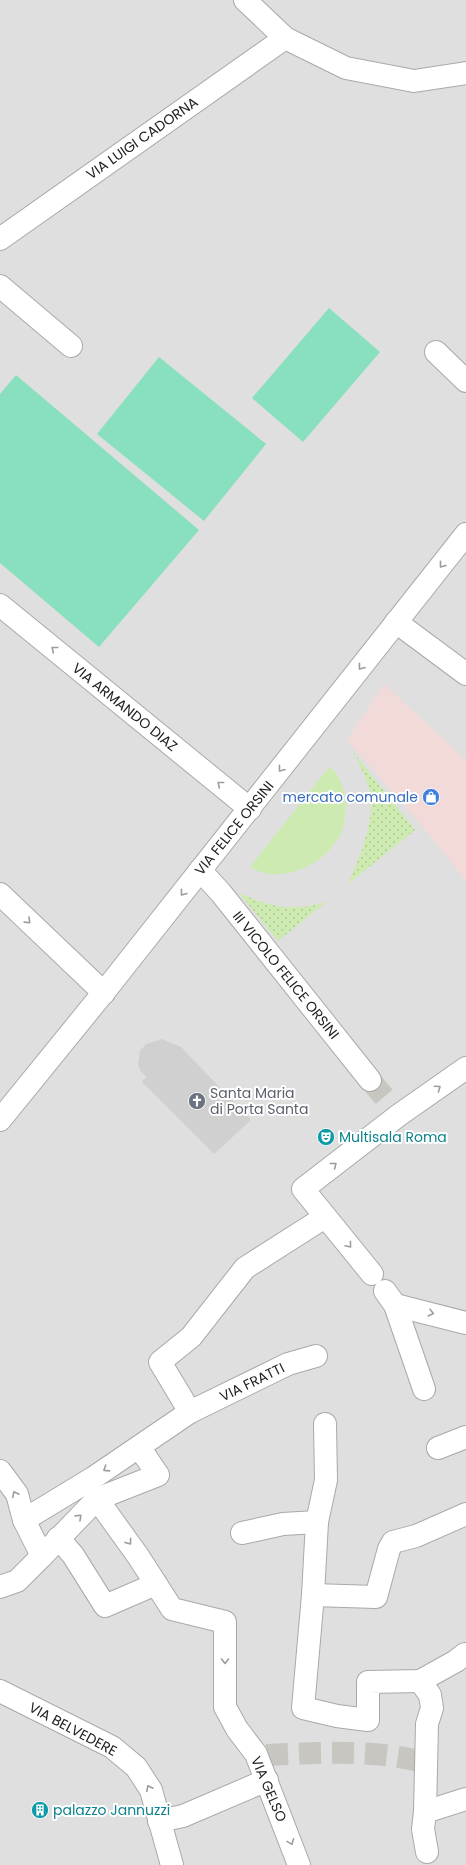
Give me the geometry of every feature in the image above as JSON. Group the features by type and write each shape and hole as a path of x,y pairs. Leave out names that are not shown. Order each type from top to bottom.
{"street":[{"path":"244,0 285,38 346,68 414,81 466,73"},
{"name":"VIA LUIGI CADORNA","path":"0,239 285,38"},
{"path":"0,286 71,346"},
{"path":"436,352 466,381"},
{"name":"VIA FELICE ORSINI","path":"0,1120 104,993 466,534"},
{"name":"VIA ARMANDO DIAZ","path":"0,605 250,809"},
{"path":"396,622 466,674"},
{"name":"III VICOLO FELICE ORSINI","path":"200,870 221,893 370,1080"},
{"path":"1,898 104,993"},
{"path":"424,1389 384,1290 303,1189 395,1110 466,1068"},
{"path":"190,1412 160,1362 191,1336 245,1268 325,1217"},
{"path":"384,1290 466,1323"},
{"name":"VIA FRATTI","path":"24,1520 139,1447 190,1412 288,1364 316,1356"},
{"path":"325,1424 326,1480 317,1522 314,1595 303,1708 336,1716 368,1720 368,1682 420,1681 456,1661 465,1654"},
{"path":"438,1448 466,1437"},
{"path":"0,1588 17,1581 97,1499 158,1475 139,1447"},
{"path":"0,1471 17,1494 24,1520 42,1556"},
{"path":"58,1538 81,1567 105,1606 156,1584 97,1499"},
{"path":"314,1595 376,1597 389,1549 393,1542 416,1536 466,1514"},
{"path":"242,1533 283,1524 317,1522"},
{"name":"VIA GELSO","path":"156,1584 172,1609 225,1622 225,1707 237,1729 261,1755 267,1780 299,1865"},
{"path":"420,1681 430,1695 432,1708 427,1724 422,1762 425,1812 422,1829 427,1852"},
{"name":"VIA BELVEDERE","path":"0,1690 112,1747 136,1767 151,1790 172,1865"},
{"path":"159,1822 183,1816 267,1780"},
{"path":"425,1812 466,1799"}],"shaded area":[{"path":"0,0 466,0 466,1865 0,1865"},
{"name":"mercato comunale","path":"384,684 466,760 466,881 428,833 347,740"},
{"name":"Santa Maria di Porta Santa","path":"162,1039 181,1047 251,1120 214,1154 142,1082 146,1077 140,1070 138,1064 140,1051 146,1044"}],"green space":[{"path":"329,308 380,352 303,442 252,398"},
{"path":"159,357 266,444 204,521 97,434"},
{"path":"16,375 199,530 99,647 0,563 0,394"},
{"path":"353,752 415,830 348,884 362,851 368,827 371,803 367,782"},
{"path":"329,767 335,772 341,782 345,804 344,825 333,846 313,863 288,873 275,874 262,872 250,867"},
{"path":"239,893 260,901 283,907 306,906 326,902 278,941"}],"tunnel":[{"path":"370,1080 391,1105"},
{"path":"266,1755 362,1753 400,1757 419,1761"}],"place":[{"name":"mercato comunale","path":"431,797"},
{"name":"Santa Maria di Porta Santa","path":"197,1101"},
{"name":"Multisala Roma","path":"326,1137"},
{"name":"palazzo Jannuzzi","path":"40,1810"}]}
